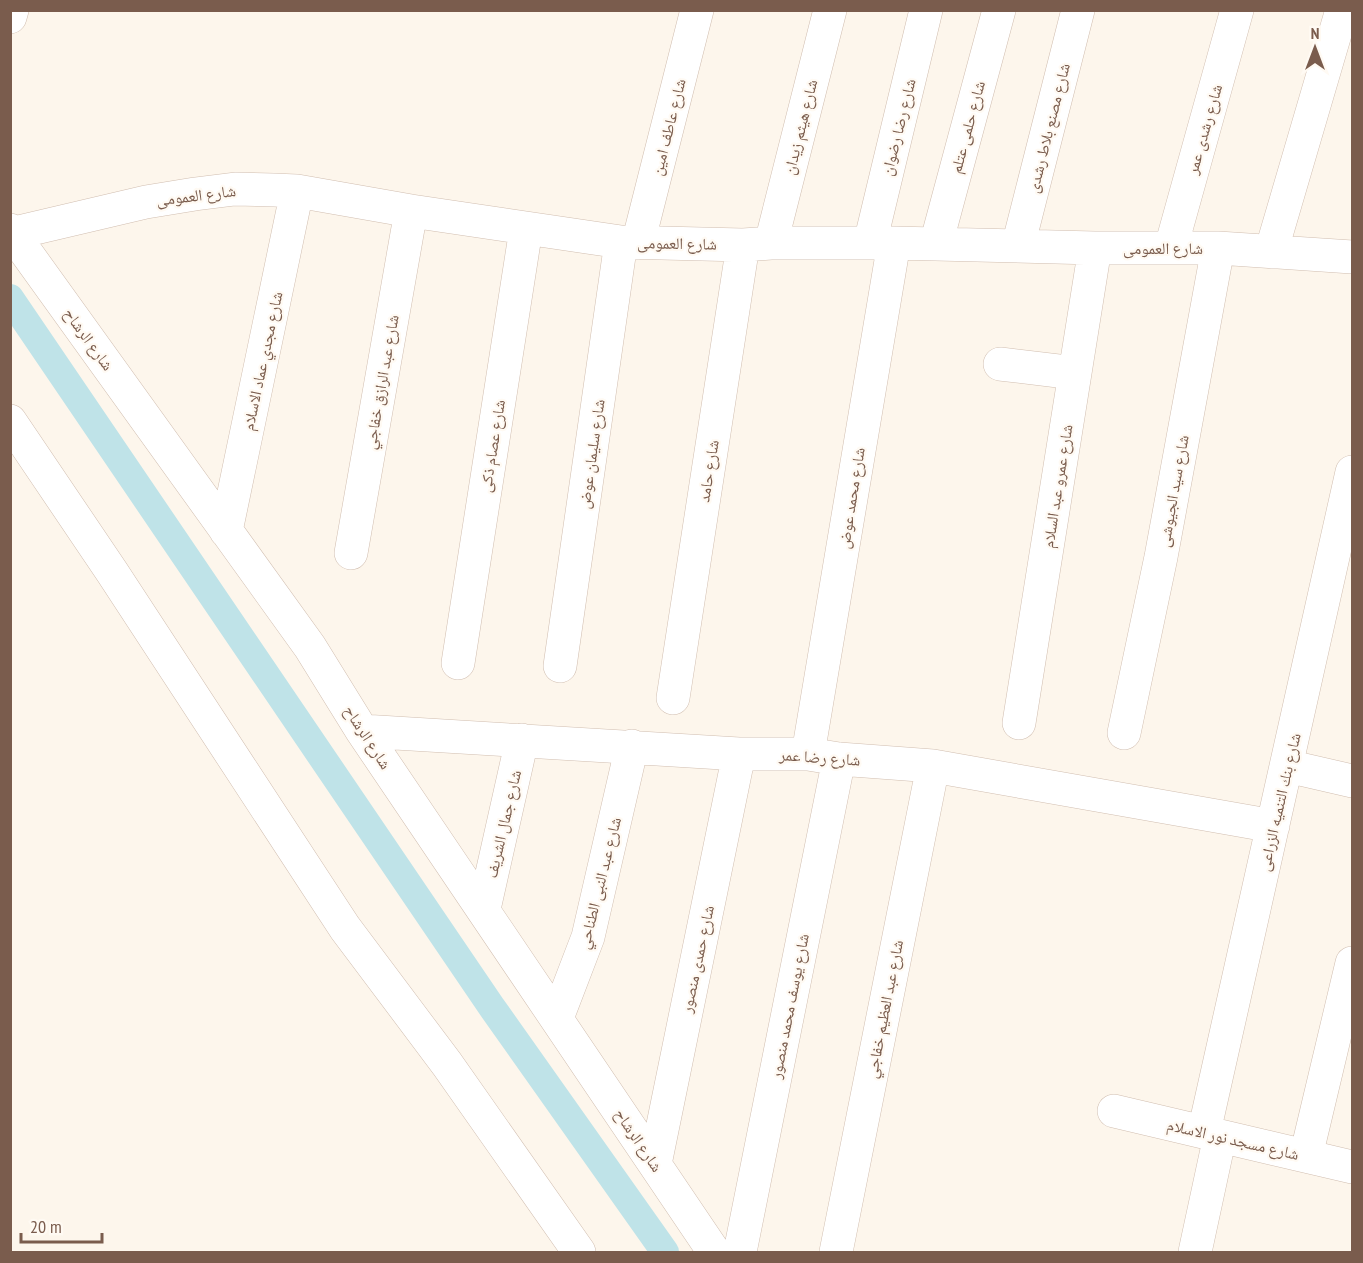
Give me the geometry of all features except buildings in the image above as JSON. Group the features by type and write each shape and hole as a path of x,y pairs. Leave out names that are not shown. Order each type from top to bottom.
{"street":[{"path":"10,16 12,10"},
{"name":"شارع عاطف امين","path":"630,242 697,10"},
{"name":"شارع هيثم زيدان","path":"757,244 830,10"},
{"name":"شارع رضا رضوان","path":"882,243 926,10"},
{"name":"شارع حلمى عتلم","path":"936,244 999,10"},
{"name":"شارع مصنع بلاط رشدى","path":"1018,246 1078,10"},
{"name":"شارع رشدى عمر","path":"1171,248 1237,10"},
{"path":"1271,252 1342,10"},
{"name":"شارع العمومى","path":"11,232 146,202 235,189 297,191 526,229 630,242 1218,248 1353,257"},
{"name":"شارع مجدي عماد الاسلام","path":"226,531 297,191"},
{"name":"شارع عبد الرازق خفاجي","path":"351,553 411,211"},
{"name":"شارع عصام ذكى","path":"458,663 526,229"},
{"name":"شارع الرشاح","path":"11,232 310,647 362,731 714,1252"},
{"name":"شارع سليمان عوض","path":"560,666 630,242"},
{"name":"شارع محمد عوض","path":"824,757 882,243"},
{"name":"شارع حامد","path":"673,698 757,244"},
{"name":"شارع عمرو عبد السلام","path":"1019,723 1095,248"},
{"name":"شارع سيد الجيوشى","path":"1124,733 1163,546 1218,248"},
{"path":"1000,364 1075,373"},
{"path":"10,421 112,572 345,928 447,1064 579,1252"},
{"name":"شارع بنك التنميه الزراعى","path":"1195,1252 1212,1134 1273,826 1287,766 1340,595 1353,472"},
{"name":"شارع رضا عمر","path":"362,731 824,757 933,766 1273,826"},
{"name":"شارع جمال الشريف","path":"484,909 522,740"},
{"name":"شارع عبد النبى الطناحي","path":"557,1018 588,937 632,746"},
{"name":"شارع حمدى منصور","path":"655,1164 739,754"},
{"name":"شارع يوسف محمد منصور","path":"740,1252 824,757"},
{"name":"شارع عبد العظيم خفاجي","path":"836,1252 933,766"},
{"path":"1287,766 1353,781"},
{"path":"1306,1156 1353,963"},
{"name":"شارع مسجد نور الاسلام","path":"1114,1111 1353,1167"}],"waterway":[{"path":"10,298 491,1006 665,1252"}]}
